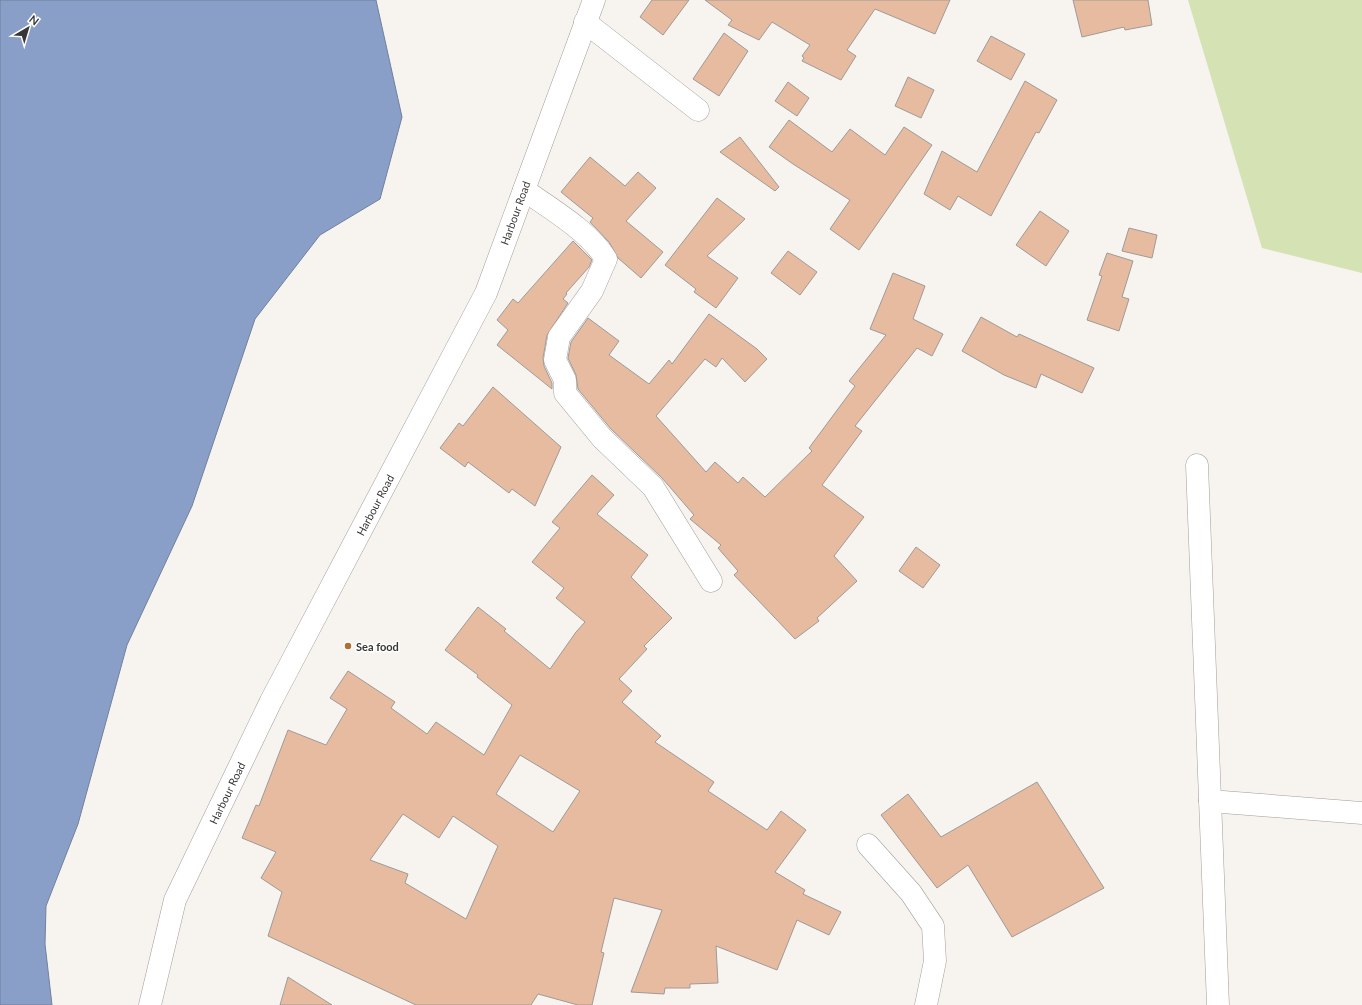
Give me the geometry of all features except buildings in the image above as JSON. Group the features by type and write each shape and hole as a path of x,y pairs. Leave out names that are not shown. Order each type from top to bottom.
{"street":[{"name":"Harbour Road","path":"150,1005 176,900 271,701 486,293 594,0"},
{"path":"586,22 698,110"},
{"path":"524,190 582,233 600,249 606,259 592,291 559,337 555,360 565,380 565,393 602,438 653,487 711,581"},
{"path":"1197,465 1218,1005"},
{"path":"1210,801 1362,813"},
{"path":"868,845 911,893 933,926 935,961 926,1005"}],"green space":[{"path":"1188,0 1362,0 1362,273 1262,248"}],"water":[{"path":"0,0 376,0 402,117 380,199 320,235 255,319 192,506 127,645 78,824 46,906 45,944 52,1005 0,1005"}],"place":[{"name":"Sea food","path":"348,646"}]}
